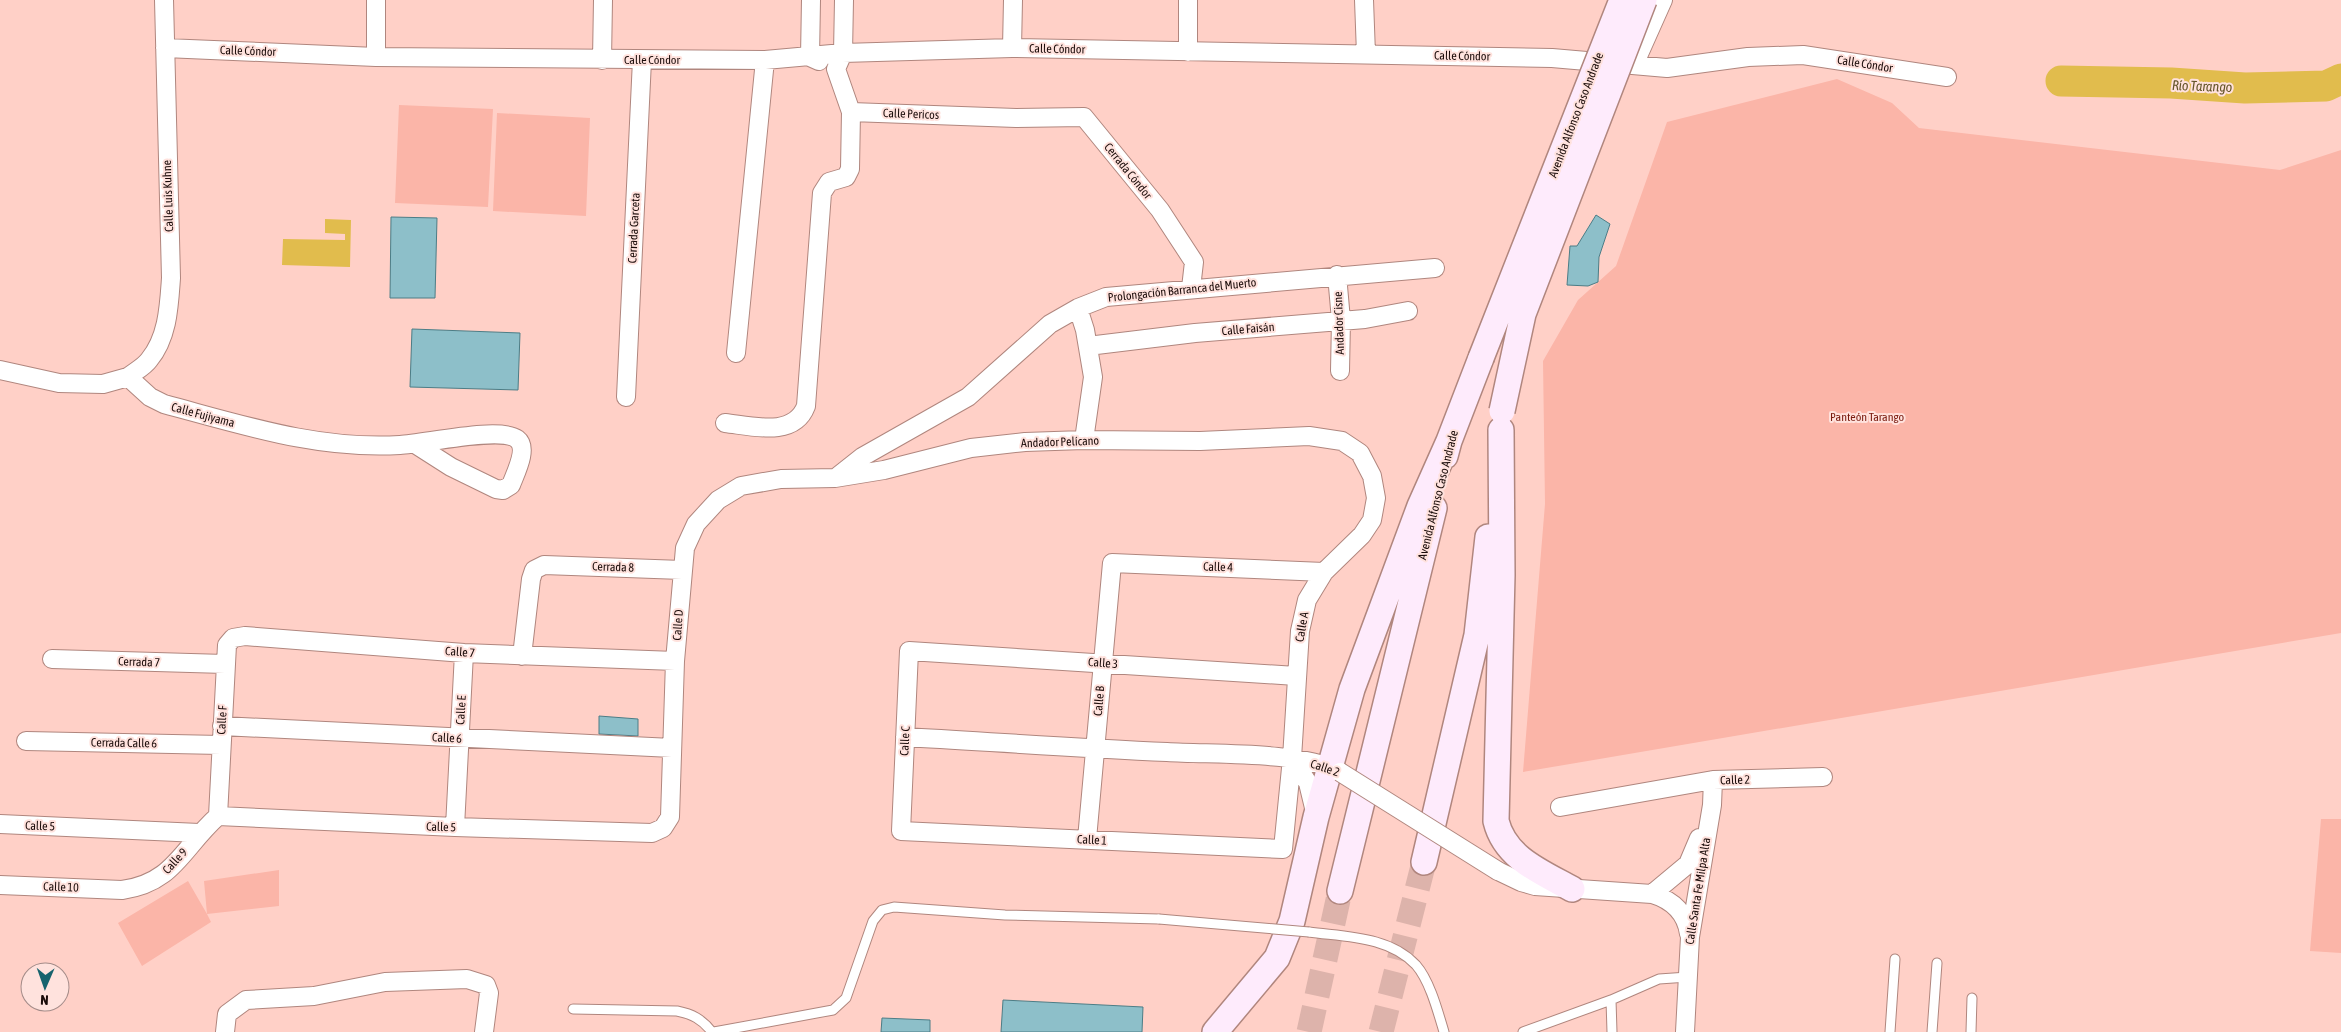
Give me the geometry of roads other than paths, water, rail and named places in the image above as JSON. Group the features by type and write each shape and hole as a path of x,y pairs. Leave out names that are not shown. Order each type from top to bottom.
{"main road":[{"name":"Avenida Alfonso Caso Andrade","path":"1340,891 1403,638 1449,441 1622,0"},
{"name":"Avenida Alfonso Caso Andrade","path":"1424,862 1477,636 1501,420 1523,314 1644,0"},
{"path":"1501,420 1502,575 1496,821 1503,840 1515,854 1529,866 1572,889"},
{"path":"1215,1032 1277,958 1292,920 1316,817 1335,769 1352,689 1420,506 1449,441"}],"street":[{"name":"Calle Luis Kuhne","path":"128,377 149,360 161,339 168,317 171,278 164,0"},
{"path":"376,0 376,57"},
{"path":"602,0 602,60"},
{"path":"811,0 810,57 836,70"},
{"path":"725,423 779,427 793,423 803,414 806,406 822,192 829,182 846,177 850,169 851,112 836,70 843,53 844,0"},
{"path":"1012,48 1013,0"},
{"path":"1188,0 1188,52"},
{"path":"1364,0 1366,54"},
{"path":"1634,65 1663,0"},
{"name":"Calle Cóndor","path":"165,48 376,57 602,60 765,60 843,53 1012,48 1552,58 1667,68 1748,57 1803,55 1947,77"},
{"name":"Cerrada Garceta","path":"626,397 642,60"},
{"path":"736,353 765,60"},
{"name":"Calle Pericos","path":"851,112 1016,118"},
{"name":"Cerrada Cóndor","path":"1016,118 1084,117 1160,210 1194,262 1190,288"},
{"name":"Prolongación Barranca del Muerto","path":"835,478 862,457 968,398 1050,324 1078,308 1106,297 1337,275 1435,268"},
{"name":"Andador Cisne","path":"1337,275 1341,320 1340,371"},
{"path":"1078,308 1088,346 1093,377 1084,440"},
{"name":"Calle Faisán","path":"1088,346 1408,312"},
{"path":"0,370 58,383 103,384 128,377"},
{"name":"Calle Fujiyama","path":"128,377 150,397 164,404 286,437 345,445 415,444 491,433 516,437 521,442 522,450 511,485 503,490 496,489 451,467 415,444"},
{"name":"Andador Pelícano","path":"781,479 835,478 884,470 971,448 1025,442 1084,440 1200,441 1309,436 1342,442"},
{"name":"Calle A","path":"1283,849 1292,758 1300,631 1307,600 1324,572 1362,535 1372,520 1376,498 1372,476 1360,454 1342,442"},
{"name":"Calle D","path":"663,828 670,817 675,661 685,548 696,524 718,500 741,486 781,479"},
{"name":"Calle 4","path":"1112,563 1324,572"},
{"name":"Calle B","path":"1087,839 1112,563"},
{"name":"Cerrada 8","path":"522,656 531,579 534,570 544,565 682,570"},
{"name":"Calle 7","path":"245,636 464,653 675,661"},
{"name":"Calle F","path":"218,816 226,645 233,638 245,636"},
{"name":"Calle 3","path":"909,651 1103,662 1296,676"},
{"name":"Calle C","path":"901,831 909,651"},
{"name":"Calle E","path":"455,827 464,653"},
{"name":"Cerrada 7","path":"52,659 225,664"},
{"name":"Calle 6","path":"222,726 672,748"},
{"name":"Calle 2","path":"905,737 1095,749 1292,758 1335,769 1498,871 1528,884 1652,894 1671,902 1685,917 1690,937"},
{"name":"Cerrada Calle 6","path":"26,741 221,745"},
{"path":"1292,758 1308,783 1316,817"},
{"name":"Calle 2","path":"1560,807 1713,780 1823,777"},
{"name":"Calle Santa Fe Milpa Alta","path":"1685,1032 1690,937 1712,805 1713,780"},
{"path":"1652,894 1688,864 1712,805"},
{"name":"Calle 5","path":"218,816 455,827 652,833 663,828"},
{"name":"Calle 9","path":"122,890 141,887 159,879 180,859 199,833 218,816"},
{"name":"Calle 5","path":"0,824 199,833"},
{"name":"Calle 1","path":"901,831 1283,849"},
{"name":"Calle 10","path":"0,885 122,890"},
{"path":"225,1032 227,1014 246,1000 314,996 385,982 467,979 486,985 489,993 484,1032"}],"lane":[{"path":"573,1009 677,1011 690,1014 704,1022 713,1032 833,1010 846,998 873,921 882,910 894,908 1005,915 1159,918 1362,938 1397,950 1417,966 1430,992 1444,1032"},
{"path":"1890,1032 1895,959"},
{"path":"1932,1032 1936,964"},
{"path":"1523,1032 1611,1000 1659,979 1688,977"},
{"path":"1971,1032 1972,998"},
{"path":"1611,1000 1612,1032"}],"waterway":[{"name":"Río Tarango","path":"2061,81 2171,83 2245,88 2326,86 2341,79"}],"tunnel":[{"path":"1381,1032 1424,862"},
{"path":"1309,1032 1340,891"}],"park label":[{"name":"Panteón Tarango","path":"1867,417"}]}
